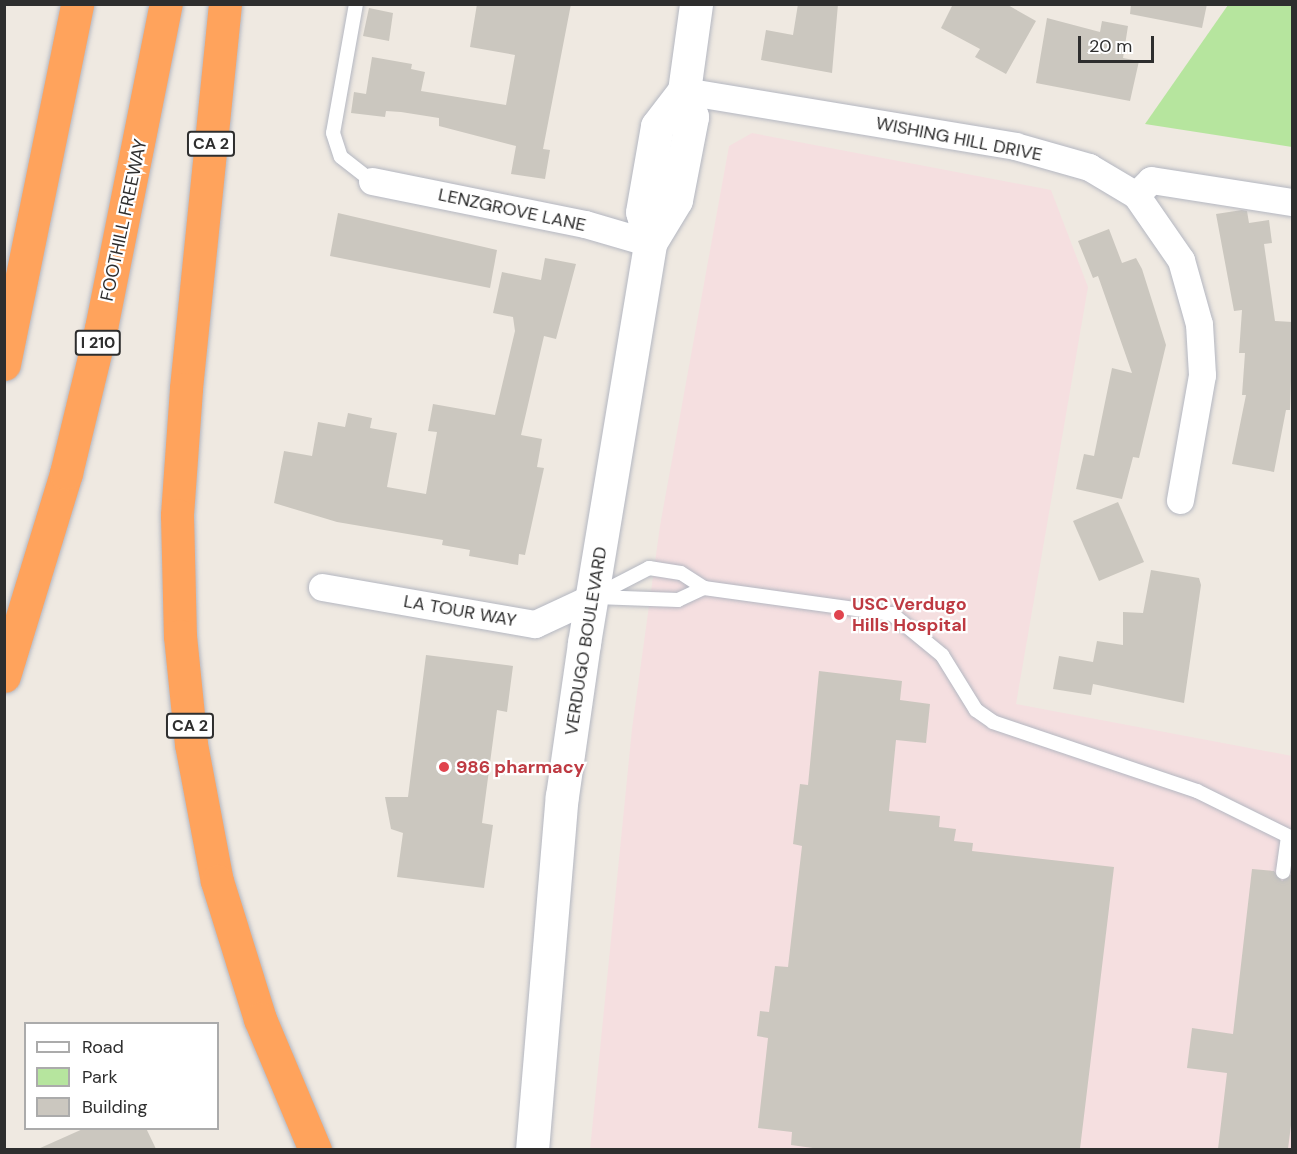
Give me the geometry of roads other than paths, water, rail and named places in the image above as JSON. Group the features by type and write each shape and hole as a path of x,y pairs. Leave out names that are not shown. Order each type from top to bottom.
{"highway":[{"path":"4,364 77,4"},
{"name":"FOOTHILL FREEWAY","path":"4,676 66,473 101,328 166,4"},
{"name":"CA 2","path":"225,4 186,389 177,515 180,636 191,744 217,881 260,1019 315,1149"}],"main road":[{"name":"VERDUGO BOULEVARD","path":"532,1149 562,796 650,243 642,212 657,126 684,91 696,4"}],"street":[{"name":"WISHING HILL DRIVE","path":"684,91 1015,146 1089,167 1136,195"},
{"path":"1180,500 1202,375 1199,324 1181,260 1136,195 1151,180 1293,202"},
{"name":"LENZGROVE LANE","path":"372,182 585,224 650,243"},
{"name":"LA TOUR WAY","path":"322,587 535,624 593,597"}],"lane":[{"path":"356,4 333,133 341,157 372,182"},
{"path":"593,597 649,568 681,573 704,588 892,614 942,655 976,710 993,722 1197,791 1290,837 1283,872"},
{"path":"593,597 678,600 704,588"}],"place":[{"name":"USC Verdugo Hills Hospital","path":"839,615"},
{"name":"986 pharmacy","path":"444,767"}]}
